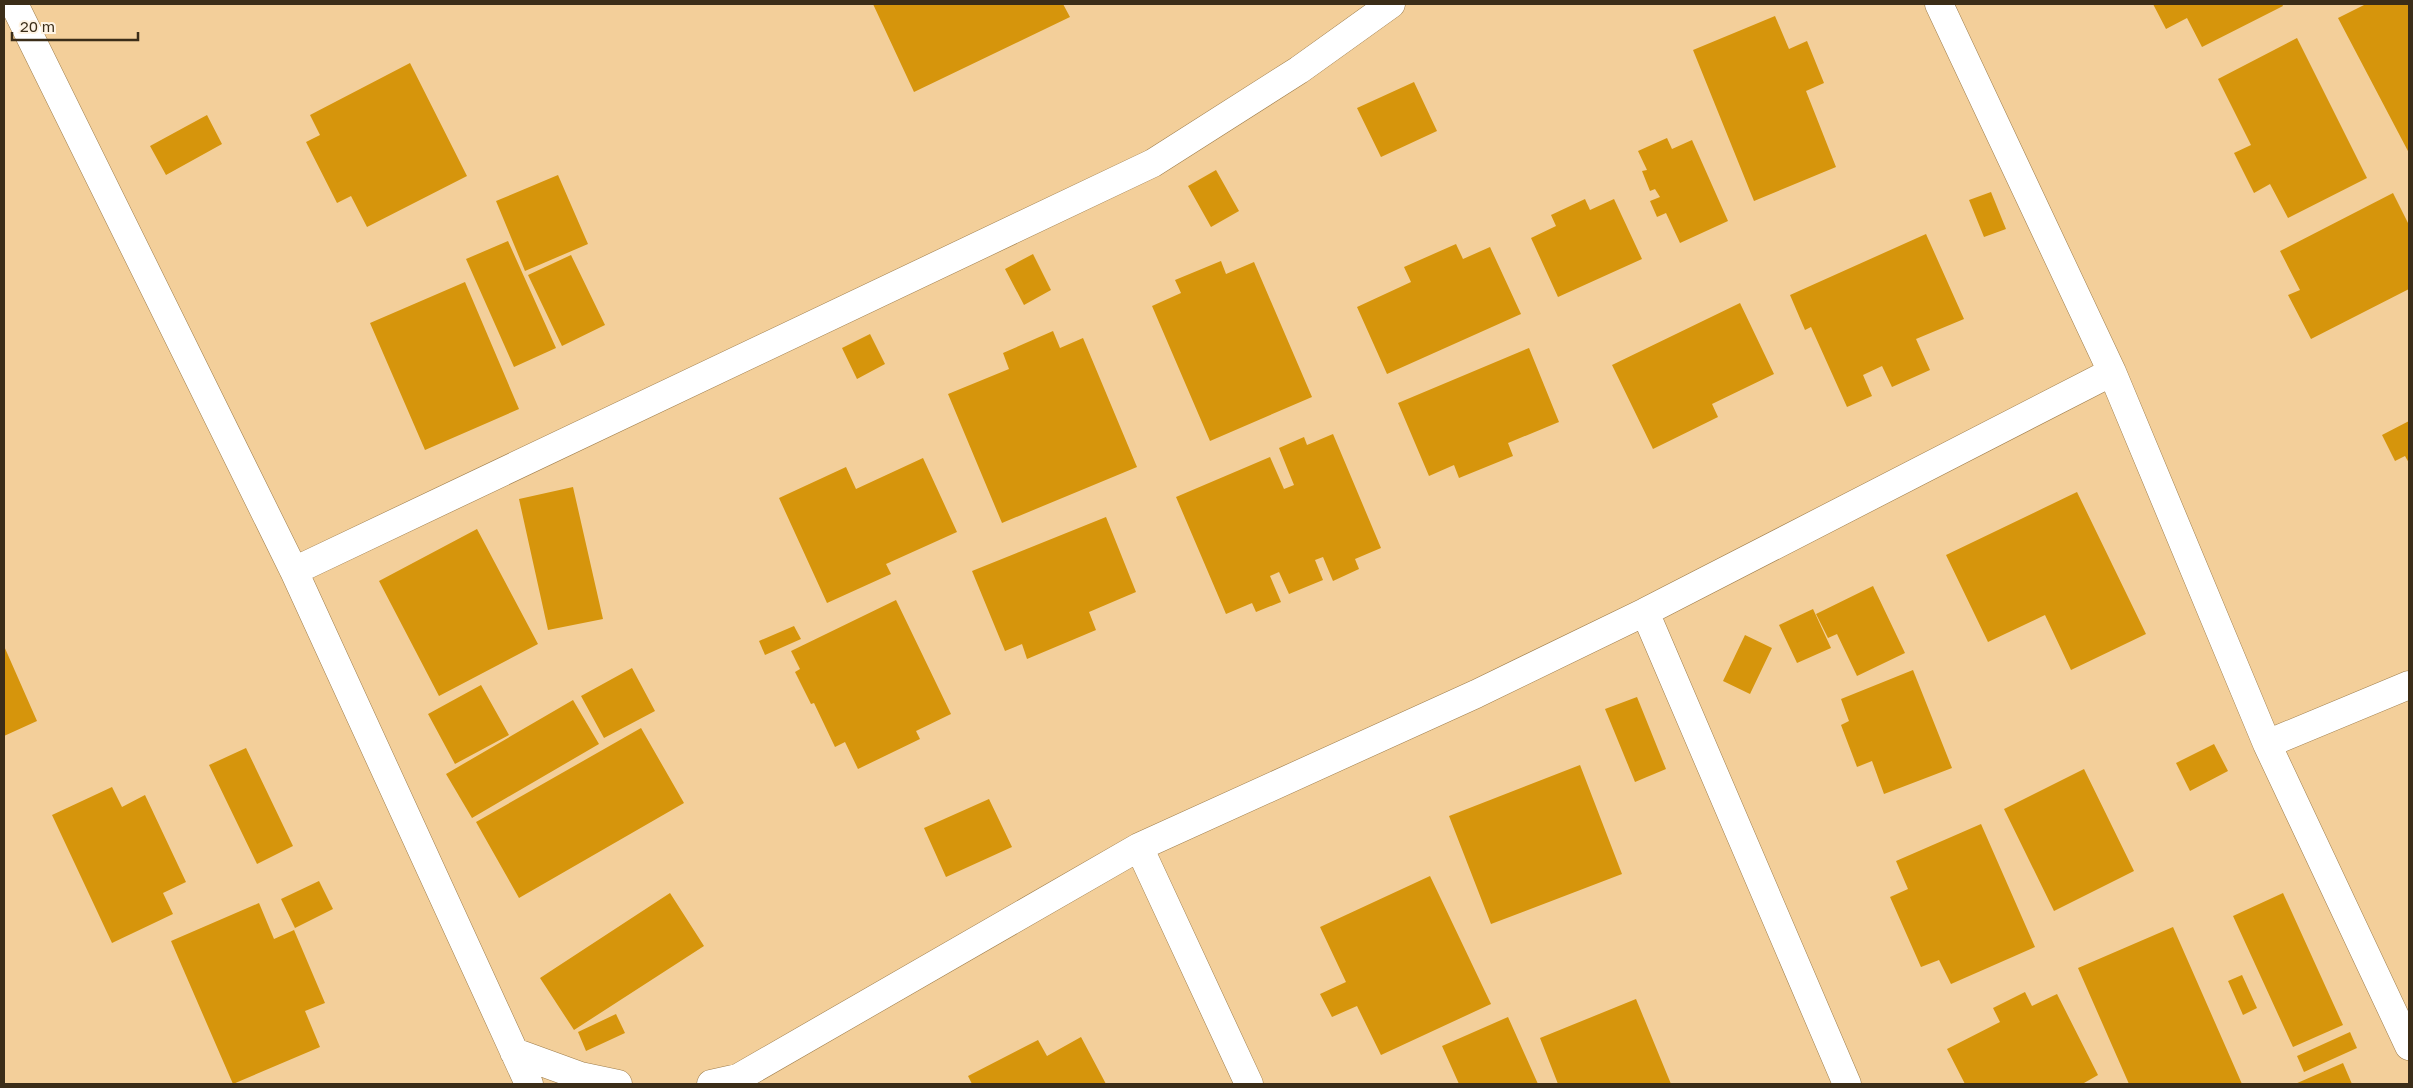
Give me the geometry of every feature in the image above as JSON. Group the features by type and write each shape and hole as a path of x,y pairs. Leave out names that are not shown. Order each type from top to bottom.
{"street":[{"path":"14,4 294,571 529,1084"},
{"path":"294,571 1153,163 1299,70 1391,4"},
{"path":"1939,4 2112,372 2267,744 2409,1046"},
{"path":"711,1084 738,1078 1139,847 1476,694 1645,612 2112,372"},
{"path":"1645,612 1847,1084"},
{"path":"2267,744 2409,685"},
{"path":"1139,847 1249,1084"},
{"path":"514,1052 580,1076 618,1084"}],"building":[{"path":"873,4 1063,4 1070,17 914,92"},
{"path":"2153,4 2282,4 2283,6 2202,47 2187,18 2166,29"},
{"path":"2366,4 2409,4 2409,153 2338,18"},
{"path":"1775,16 1789,49 1807,41 1824,83 1806,91 1836,167 1754,201 1693,50"},
{"path":"2297,38 2367,178 2288,218 2270,184 2254,193 2234,153 2251,145 2218,79"},
{"path":"410,63 467,176 367,227 351,196 337,203 306,142 320,135 310,115"},
{"path":"1414,82 1437,131 1381,157 1357,108"},
{"path":"207,115 222,144 166,175 150,146"},
{"path":"1667,138 1672,149 1692,140 1728,221 1680,243 1666,213 1657,217 1650,201 1660,197 1655,189 1650,191 1642,171 1647,170 1638,151"},
{"path":"1216,170 1239,211 1211,227 1188,186"},
{"path":"558,175 588,244 525,271 496,201"},
{"path":"1991,192 2006,229 1984,237 1969,200"},
{"path":"2393,193 2409,225 2409,289 2311,339 2288,295 2300,290 2280,251"},
{"path":"1585,199 1590,210 1614,199 1642,259 1558,297 1531,238 1556,226 1551,215"},
{"path":"1926,234 1964,319 1916,339 1930,370 1892,387 1882,366 1863,375 1872,396 1847,407 1811,327 1805,330 1790,295"},
{"path":"508,241 556,348 514,367 466,259"},
{"path":"1456,244 1463,259 1490,247 1521,314 1387,374 1357,307 1411,282 1404,267"},
{"path":"1033,254 1051,290 1024,305 1005,269"},
{"path":"571,255 605,325 562,346 528,275"},
{"path":"1221,261 1226,274 1254,262 1312,397 1210,441 1152,306 1181,293 1175,280"},
{"path":"465,282 519,409 425,450 370,323"},
{"path":"1740,303 1774,374 1712,404 1718,417 1653,449 1612,365"},
{"path":"1053,331 1060,348 1083,338 1137,467 1002,523 948,394 1009,369 1003,353"},
{"path":"870,334 885,364 857,379 842,348"},
{"path":"1529,348 1559,422 1508,443 1513,456 1459,478 1454,465 1429,476 1398,403"},
{"path":"2409,421 2409,463 2405,456 2395,461 2382,435"},
{"path":"1333,434 1381,548 1355,559 1359,569 1333,581 1323,557 1315,560 1323,580 1289,594 1279,572 1270,576 1281,602 1256,612 1252,603 1226,614 1176,497 1270,457 1284,489 1294,485 1279,448 1304,437 1307,445"},
{"path":"923,458 957,532 886,564 891,574 827,603 779,498 846,467 856,489"},
{"path":"573,487 603,619 548,630 519,499"},
{"path":"2077,492 2146,634 2071,670 2045,615 1988,642 1946,555"},
{"path":"1106,517 1136,592 1089,612 1096,630 1027,659 1022,644 1005,651 972,571"},
{"path":"477,529 538,644 439,696 379,581"},
{"path":"1873,586 1905,653 1857,676 1837,634 1828,638 1816,614"},
{"path":"896,600 951,714 916,731 920,739 858,769 845,742 835,747 814,703 811,704 795,672 800,669 791,651"},
{"path":"1813,609 1831,648 1797,663 1779,625"},
{"path":"794,626 801,639 765,655 759,641"},
{"path":"1745,635 1772,648 1750,694 1723,681"},
{"path":"4,646 37,721 4,736"},
{"path":"632,668 655,711 604,738 581,696"},
{"path":"1913,670 1952,768 1884,794 1872,761 1857,767 1841,725 1849,721 1841,699"},
{"path":"481,685 509,735 455,764 428,714"},
{"path":"1637,697 1666,769 1635,782 1605,709"},
{"path":"573,700 599,744 472,818 446,774"},
{"path":"641,728 684,803 519,898 476,822"},
{"path":"2214,744 2228,771 2190,791 2176,763"},
{"path":"246,748 293,846 257,864 209,765"},
{"path":"1580,765 1622,874 1491,924 1449,816"},
{"path":"2084,769 2134,871 2054,911 2004,809"},
{"path":"112,787 122,807 145,795 186,882 163,893 173,914 112,943 52,815"},
{"path":"989,799 1012,847 946,877 924,828"},
{"path":"1981,824 2035,947 1951,984 1939,960 1921,967 1890,897 1908,889 1896,861"},
{"path":"1430,876 1491,1004 1381,1055 1357,1006 1332,1017 1320,994 1346,982 1320,927"},
{"path":"319,881 333,909 295,928 281,899"},
{"path":"670,893 704,946 574,1030 540,978"},
{"path":"2283,893 2343,1025 2293,1047 2233,916"},
{"path":"259,903 274,939 294,930 325,1003 305,1011 320,1047 233,1084 171,941"},
{"path":"2173,927 2242,1084 2129,1084 2078,968"},
{"path":"2242,975 2257,1008 2243,1015 2228,981"},
{"path":"2025,992 2032,1006 2057,994 2098,1075 2085,1084 1965,1084 1947,1049 2000,1022 1993,1008"},
{"path":"1636,999 1671,1084 1558,1084 1540,1038"},
{"path":"616,1014 625,1033 586,1051 578,1032"},
{"path":"1508,1017 1538,1084 1459,1084 1442,1046"},
{"path":"2350,1032 2357,1048 2304,1072 2297,1056"},
{"path":"1081,1037 1106,1084 972,1084 968,1076 1038,1040 1047,1056"},
{"path":"2343,1063 2352,1084 2295,1084"}]}
